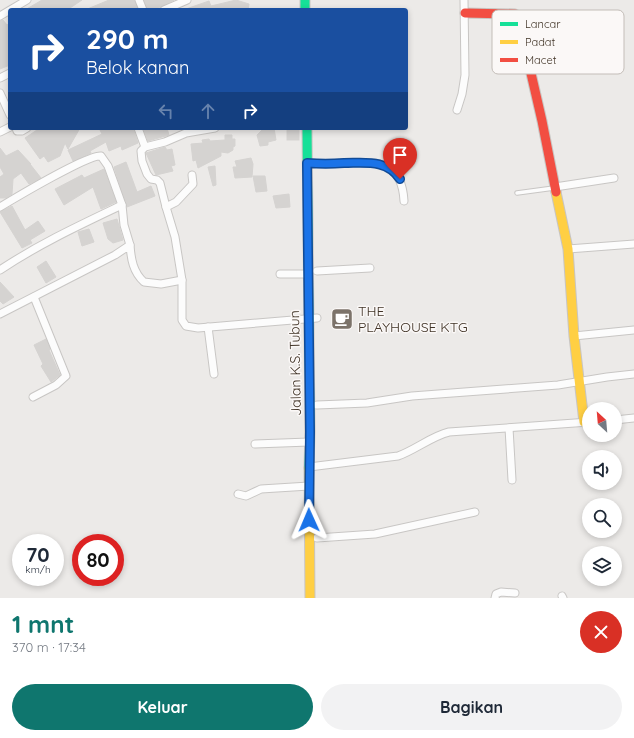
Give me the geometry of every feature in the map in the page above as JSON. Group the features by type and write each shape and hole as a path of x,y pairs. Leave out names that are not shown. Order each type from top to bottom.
{"main road":[{"path":"465,13 492,14"},
{"path":"530,74 568,250 574,336 583,402"},
{"name":"Jalan K.S. Tubun","path":"307,130 311,164 313,318 317,405 312,485 309,505 310,598"},
{"name":"Jalan K.S. Tubun","path":"311,164 315,130"},
{"name":"Jalan K.S. Tubun","path":"313,318 309,442 313,467"},
{"name":"Jalan K.S. Tubun","path":"312,485 317,499 318,598"}],"street":[{"path":"14,8 27,0"},
{"path":"169,8 187,0"},
{"path":"457,110 462,94 465,75 464,0"},
{"path":"0,93 8,111"},
{"path":"139,130 145,147"},
{"path":"203,130 186,133 166,142 145,147 141,151 147,174 151,179 157,180 160,183 175,237 182,280 181,314 184,324 191,328 313,318"},
{"path":"0,207 78,164 97,155 101,156 108,166 122,205 124,225 135,271 144,282 161,284 182,280"},
{"path":"311,164 366,162 386,166 393,170 400,179 404,191 404,201"},
{"path":"166,207 176,202 193,184 192,175"},
{"path":"555,187 614,178"},
{"path":"0,270 24,254 65,232 122,205"},
{"path":"568,250 634,244"},
{"path":"0,314 115,255 130,245"},
{"path":"280,274 370,268"},
{"path":"33,397 56,385 66,376 34,296"},
{"path":"208,327 214,374"},
{"path":"574,336 634,330"},
{"path":"317,405 367,404 412,396 547,386 579,380 634,374"},
{"path":"622,419 634,418"},
{"path":"313,467 398,456 411,451 439,435 449,432 582,422"},
{"path":"509,428 512,480"},
{"path":"255,444 309,442"},
{"path":"238,494 246,496 260,489 312,485"},
{"path":"317,538 375,534 475,512"},
{"path":"495,598 496,594 501,592 515,593"}],"lane":[{"path":"517,193 555,187"}],"building":[{"path":"42,0 82,0 70,8 28,8"},
{"path":"109,0 134,0 137,8 90,8"},
{"path":"144,0 174,0 158,8 147,8"},
{"path":"236,0 249,4 248,8 189,8 209,1 211,6"},
{"path":"3,20 8,24 8,66 0,69 0,21"},
{"path":"37,130 79,130 68,149 65,143 60,156 48,162 44,156 40,159 25,138"},
{"path":"100,130 134,130 138,143 122,150 121,146 109,151 106,142 90,151 91,153 73,161 68,150 102,134"},
{"path":"144,130 168,130 169,135 148,141"},
{"path":"262,130 274,130 276,140 268,142 268,145 260,146 257,135"},
{"path":"287,130 299,130 299,140 287,140"},
{"path":"225,135 232,135 232,139 235,139 235,146 233,147 233,150 228,153 221,152 221,156 198,168 196,160 193,161 191,144 203,143 202,140 209,139 210,141 225,140"},
{"path":"165,147 167,150 172,149 175,165 171,166 173,171 156,175 146,153"},
{"path":"0,148 6,156 18,150 41,178 29,184 21,173 13,179 12,194 6,198 0,198 0,177 4,174 0,167"},
{"path":"251,158 253,164 252,177 235,178 233,167 237,167 235,161"},
{"path":"126,162 137,192 151,186 155,196 127,207 114,167"},
{"path":"215,166 216,185 213,186 208,167"},
{"path":"104,169 116,202 101,209 93,187 64,205 55,189 82,175 84,178"},
{"path":"253,176 265,176 267,191 256,192"},
{"path":"289,194 290,207 276,208 273,196"},
{"path":"12,206 25,230 38,221 45,231 30,240 32,243 22,248 0,212"},
{"path":"117,219 123,240 113,243 108,239 103,223"},
{"path":"89,229 94,242 82,246 78,232"},
{"path":"46,261 56,277 46,283 37,267"},
{"path":"0,282 14,297 3,304 0,301"},
{"path":"46,339 60,375 51,382 41,366 43,364 34,345"}],"traffic: fast":[{"path":"305,0 305,8"},
{"path":"307,130 310,431 309,468"}],"traffic: slow":[{"path":"556,192 568,249 574,336 582,405"},
{"path":"309,468 310,598"}],"traffic: jam":[{"path":"465,13 492,14"},
{"path":"531,74 556,192"}],"place":[{"name":"THE PLAYHOUSE KTG","path":"342,319"}],"route":[{"path":"309,520 310,432 307,163 339,164 366,162 386,166 393,170 400,179"}]}
